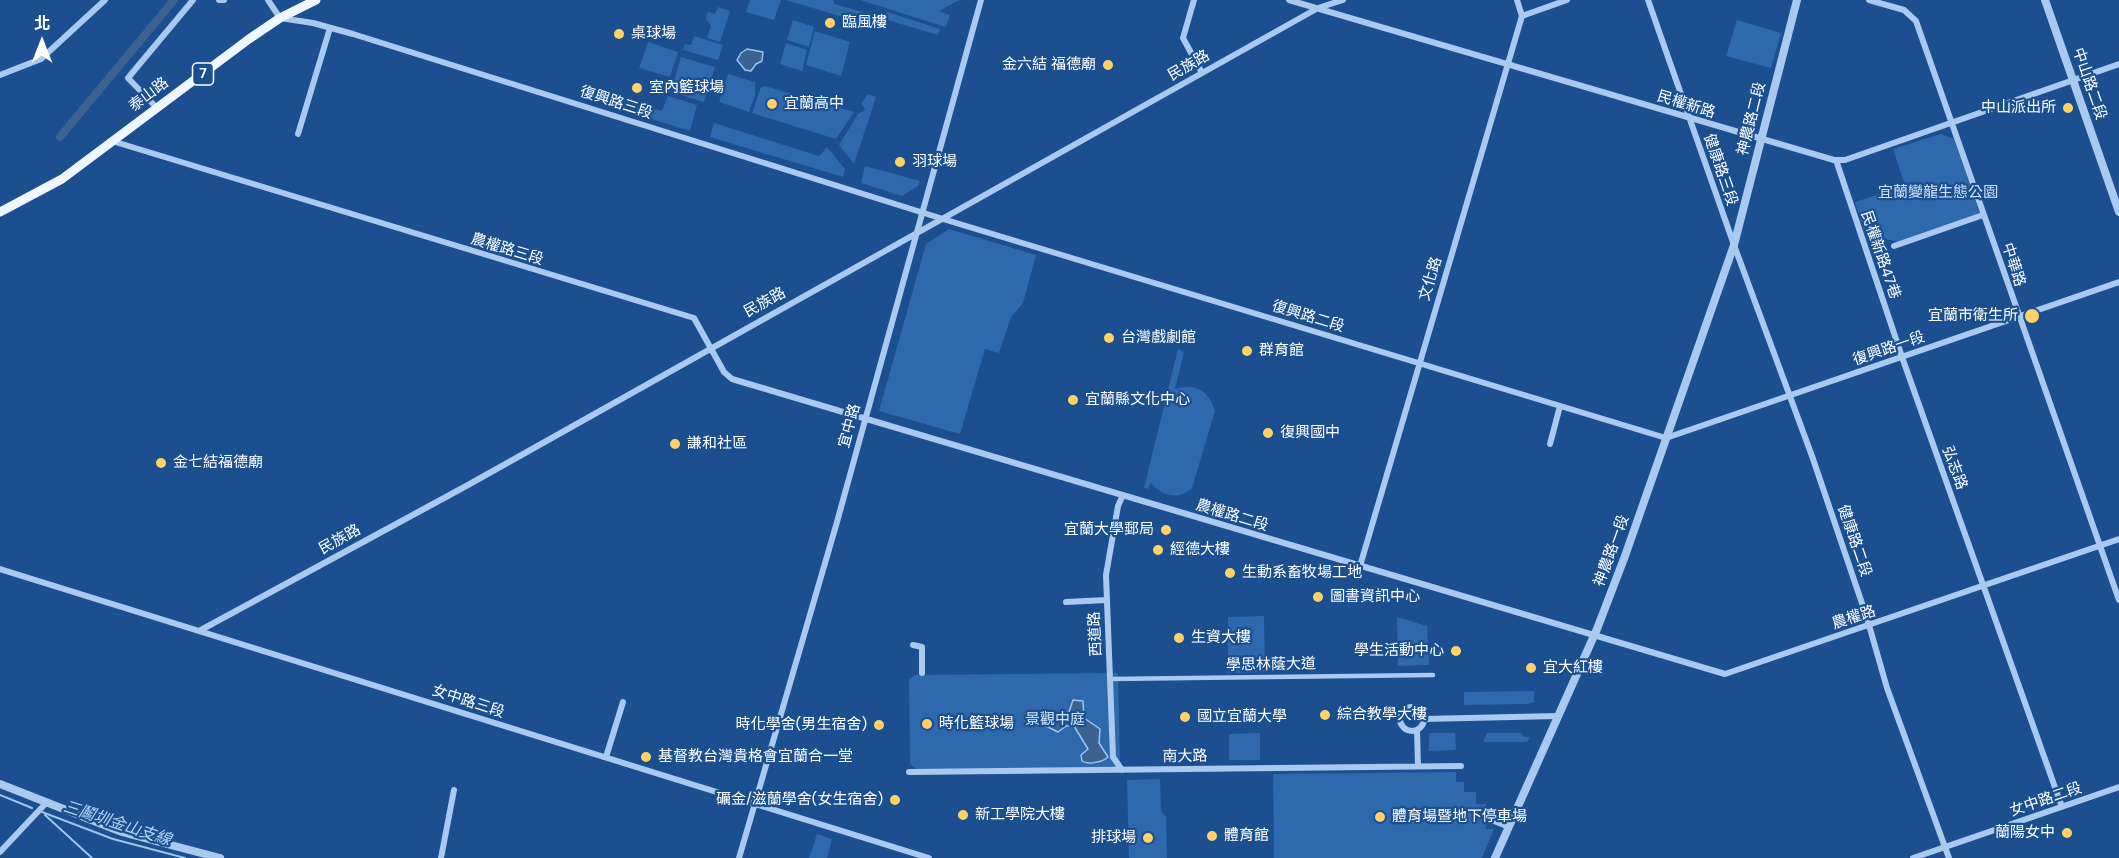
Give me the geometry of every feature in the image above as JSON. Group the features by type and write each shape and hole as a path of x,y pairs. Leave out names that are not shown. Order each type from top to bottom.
{"main road":[{"name":"泰山路","path":"0,212 62,179 280,18 316,0"}],"street":[{"path":"0,75 41,59 105,0"},
{"path":"157,108 128,78 193,0"},
{"path":"268,0 280,18"},
{"name":"宜中路","path":"739,858 981,0"},
{"path":"1194,0 1183,38 1202,72"},
{"name":"民權新路","path":"1289,0 1761,140 1836,160 1845,160 2119,64"},
{"name":"民族路","path":"199,631 468,485 1318,8 1343,0"},
{"path":"1517,0 1522,15 1567,0"},
{"name":"健康路三段","path":"1648,0 1734,245"},
{"name":"神農路二段","path":"1734,245 1797,0"},
{"name":"中華路","path":"1869,0 1912,15 2119,600"},
{"name":"中山路二段","path":"2045,0 2119,212"},
{"name":"文化路","path":"1360,566 1418,362 1522,15"},
{"name":"復興路三段","path":"280,18 330,28 551,94 943,219"},
{"path":"298,134 330,28"},
{"name":"農權路三段","path":"112,141 694,318 724,372 732,379 864,419"},
{"name":"民權新路47巷","path":"1836,160 1902,357"},
{"path":"1894,246 1983,215"},
{"name":"復興路二段","path":"943,219 1666,438"},
{"name":"健康路二段","path":"1734,245 1869,625 1889,694 1949,858"},
{"name":"神農路一段","path":"1495,858 1593,636 1734,245"},
{"name":"復興路一段","path":"1666,438 2119,282"},
{"name":"弘志路","path":"1902,357 2062,807"},
{"path":"1550,444 1560,406"},
{"name":"農權路二段","path":"864,419 1593,636"},
{"name":"西道路","path":"1122,770 1113,757 1106,575 1118,506 1123,495"},
{"name":"農權路","path":"1593,636 1725,674 2119,539"},
{"name":"女中路三段","path":"0,569 929,858"},
{"path":"1066,602 1106,600"},
{"path":"913,645 922,647 922,673"},
{"name":"學思林蔭大道","path":"1110,679 1433,675"},
{"path":"606,757 623,702"},
{"path":"1407,707 1417,707 1421,710 1422,727 1417,730 1404,727 1402,713 1407,707"},
{"path":"1423,719 1558,716"},
{"path":"1417,730 1418,766"},
{"name":"南大路","path":"909,772 1461,765"},
{"path":"0,784 122,832 220,858"},
{"name":"女中路二段","path":"1913,858 2119,787"},
{"path":"441,858 454,790"},
{"path":"0,852 47,802"},
{"path":"1487,818 1509,827"}],"green space":[{"path":"750,0 781,0 774,20 746,12"},
{"path":"786,0 833,0 835,4 876,16 873,26"},
{"path":"860,0 959,0 939,11 950,15 946,27"},
{"path":"718,7 730,11 720,42 707,38 711,26 706,18 708,12 715,14"},
{"path":"887,12 940,29 938,35 884,19"},
{"path":"793,20 814,27 809,47 787,40"},
{"path":"1737,20 1781,33 1771,68 1726,56"},
{"path":"815,31 850,42 841,76 806,65"},
{"path":"694,36 723,45 718,60 683,50 685,44 691,45"},
{"path":"648,42 678,52 670,77 639,68"},
{"path":"786,43 807,50 802,71 780,64"},
{"path":"681,57 715,67 704,102 671,92"},
{"path":"728,74 755,82 755,95 749,112 719,102"},
{"path":"765,86 854,112 836,139 752,113 761,87"},
{"path":"597,94 662,111 668,96 697,105 690,131 595,101"},
{"path":"868,94 876,97 854,164 839,145 858,114 865,110 861,103"},
{"path":"714,123 819,156 827,147 845,169 843,177 710,137"},
{"name":"宜蘭變龍生態公園","path":"1941,134 1954,139 1980,214 1898,242 1865,234 1855,202 1905,186 1893,149"},
{"path":"865,166 920,181 918,186 902,196 861,183"},
{"path":"949,229 1036,255 1023,303 1011,317 999,353 985,349 960,434 879,411 926,244"},
{"path":"1178,349 1184,352 1175,389 1189,387 1200,390 1209,398 1215,411 1192,488 1176,496 1165,494 1151,483 1148,489 1144,488"},
{"path":"1264,616 1265,672 1228,673 1228,617"},
{"path":"1397,617 1427,626 1429,665 1398,666"},
{"name":"景觀中庭","path":"1118,673 1120,767 917,770 910,764 909,679 915,675"},
{"path":"1534,691 1534,702 1527,704 1464,705 1464,692"},
{"path":"1260,733 1260,760 1229,760 1229,734"},
{"path":"1429,733 1455,733 1456,750 1429,751"},
{"path":"1487,733 1521,733 1524,737 1530,737 1527,742 1483,742"},
{"name":"體育場暨地下停車場","path":"1456,772 1456,782 1464,782 1464,792 1476,792 1476,804 1486,804 1486,829 1494,829 1482,858 1274,858 1273,774"},
{"name":"排球場","path":"1160,779 1161,811 1166,817 1167,858 1129,858 1127,780"},
{"path":"817,834 832,839 827,858 809,858"}],"shaded area":[{"path":"747,49 763,52 762,61 756,64 751,71 745,70 737,60"},
{"path":"1073,700 1083,701 1084,718 1100,729 1099,743 1108,757 1106,759 1092,763 1082,761 1081,755 1088,749 1074,726 1066,726 1058,732 1042,724 1042,719 1069,712"}],"waterway":[{"path":"60,137 174,0"},
{"name":"三鬮圳金山支線","path":"0,795 32,808"},
{"name":"三鬮圳金山支線","path":"42,812 113,839 185,858"},
{"path":"45,815 92,858"}],"place":[{"name":"臨風樓","path":"830,23"},
{"name":"桌球場","path":"619,34"},
{"name":"金六結 福德廟","path":"1108,65"},
{"name":"室內籃球場","path":"637,88"},
{"name":"宜蘭高中","path":"772,104"},
{"name":"中山派出所","path":"2068,108"},
{"name":"羽球場","path":"900,162"},
{"name":"宜蘭市衛生所","path":"2032,316"},
{"name":"台灣戲劇館","path":"1109,338"},
{"name":"群育館","path":"1247,351"},
{"name":"宜蘭縣文化中心","path":"1073,400"},
{"name":"復興國中","path":"1268,433"},
{"name":"謙和社區","path":"675,444"},
{"name":"金七結福德廟","path":"161,463"},
{"name":"宜蘭大學郵局","path":"1166,530"},
{"name":"經德大樓","path":"1158,550"},
{"name":"生動系畜牧場工地","path":"1230,573"},
{"name":"圖書資訊中心","path":"1318,597"},
{"name":"生資大樓","path":"1179,638"},
{"name":"學生活動中心","path":"1456,651"},
{"name":"宜大紅樓","path":"1531,668"},
{"name":"綜合教學大樓","path":"1325,715"},
{"name":"國立宜蘭大學","path":"1185,717"},
{"name":"時化籃球場","path":"927,724"},
{"name":"時化學舍(男生宿舍)","path":"879,725"},
{"name":"基督教台灣貴格會宜蘭合一堂","path":"646,757"},
{"name":"礪金/滋蘭學舍(女生宿舍)","path":"895,800"},
{"name":"新工學院大樓","path":"963,815"},
{"name":"體育場暨地下停車場","path":"1380,817"},
{"name":"蘭陽女中","path":"2067,833"},
{"name":"體育館","path":"1212,836"},
{"name":"排球場","path":"1148,838"}]}
